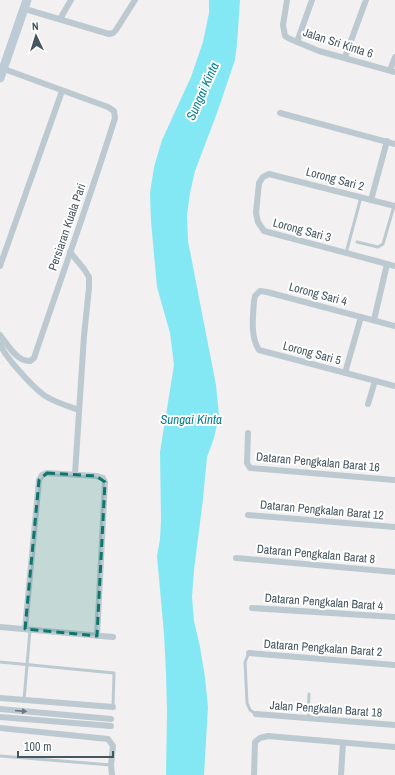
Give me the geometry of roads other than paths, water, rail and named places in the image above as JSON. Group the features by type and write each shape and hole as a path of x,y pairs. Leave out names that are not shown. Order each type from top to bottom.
{"street":[{"path":"60,19 70,0"},
{"path":"0,78 26,4 60,19 109,34 114,33 135,0"},
{"name":"Jalan Sri Kinta 6","path":"287,0 283,25 285,36 319,51 392,71"},
{"path":"297,42 312,0"},
{"path":"345,57 366,0"},
{"path":"392,71 395,58"},
{"name":"Persiaran Kuala Pari","path":"0,335 18,358 25,361 30,361 34,358 115,118 114,111 108,108 4,69"},
{"path":"0,266 62,91"},
{"path":"280,113 395,144"},
{"path":"371,200 387,141"},
{"name":"Lorong Sari 2","path":"269,174 394,206"},
{"name":"Lorong Sari 3","path":"269,174 263,177 259,184 256,212 258,222 264,231 395,266"},
{"path":"70,252 89,277 79,410 76,474"},
{"path":"374,320 387,264"},
{"name":"Lorong Sari 4","path":"253,314 255,296 260,291 395,326"},
{"name":"Lorong Sari 5","path":"253,314 253,332 255,344 259,350 395,386"},
{"path":"345,373 361,317"},
{"path":"0,344 12,362 45,396 58,403 79,410"},
{"path":"368,404 375,381"},
{"name":"Dataran Pengkalan Barat 16","path":"248,433 247,463 250,468 395,480"},
{"path":"27,630 39,480 42,475 47,473 76,474 96,476 103,478 105,482 97,636"},
{"name":"Dataran Pengkalan Barat 12","path":"248,515 395,527"},
{"name":"Dataran Pengkalan Barat 8","path":"236,558 395,572"},
{"name":"Dataran Pengkalan Barat 4","path":"252,608 395,617"},
{"path":"0,627 114,638"},
{"name":"Dataran Pengkalan Barat 2","path":"249,654 395,665"},
{"path":"0,698 113,708"},
{"path":"41,720 42,701"},
{"path":"0,709 111,723 0,717"},
{"name":"Jalan Pengkalan Barat 18","path":"256,714 395,725"},
{"path":"0,728 108,739 113,746 111,765 112,775"},
{"path":"254,775 254,742 260,738 268,736 395,747"},
{"path":"342,775 343,743"}],"lane":[{"path":"346,253 361,197"},
{"path":"357,242 378,247 381,246 383,244 394,206"},
{"path":"24,700 27,630"},
{"path":"249,654 245,662 247,703 250,710 256,714"},
{"path":"0,662 114,673 113,708"},
{"path":"308,719 309,694"},
{"path":"0,756 111,765"}],"water":[{"name":"Sungai Kinta","path":"209,0 240,0 235,60 195,171 187,215 188,241 216,385 219,415 214,438 207,457 192,597 194,621 205,677 208,707 204,775 166,775 166,673 157,556 161,520 160,452 174,365 170,333 157,287 150,193 154,167 162,140 191,77 203,42 209,13"}]}
